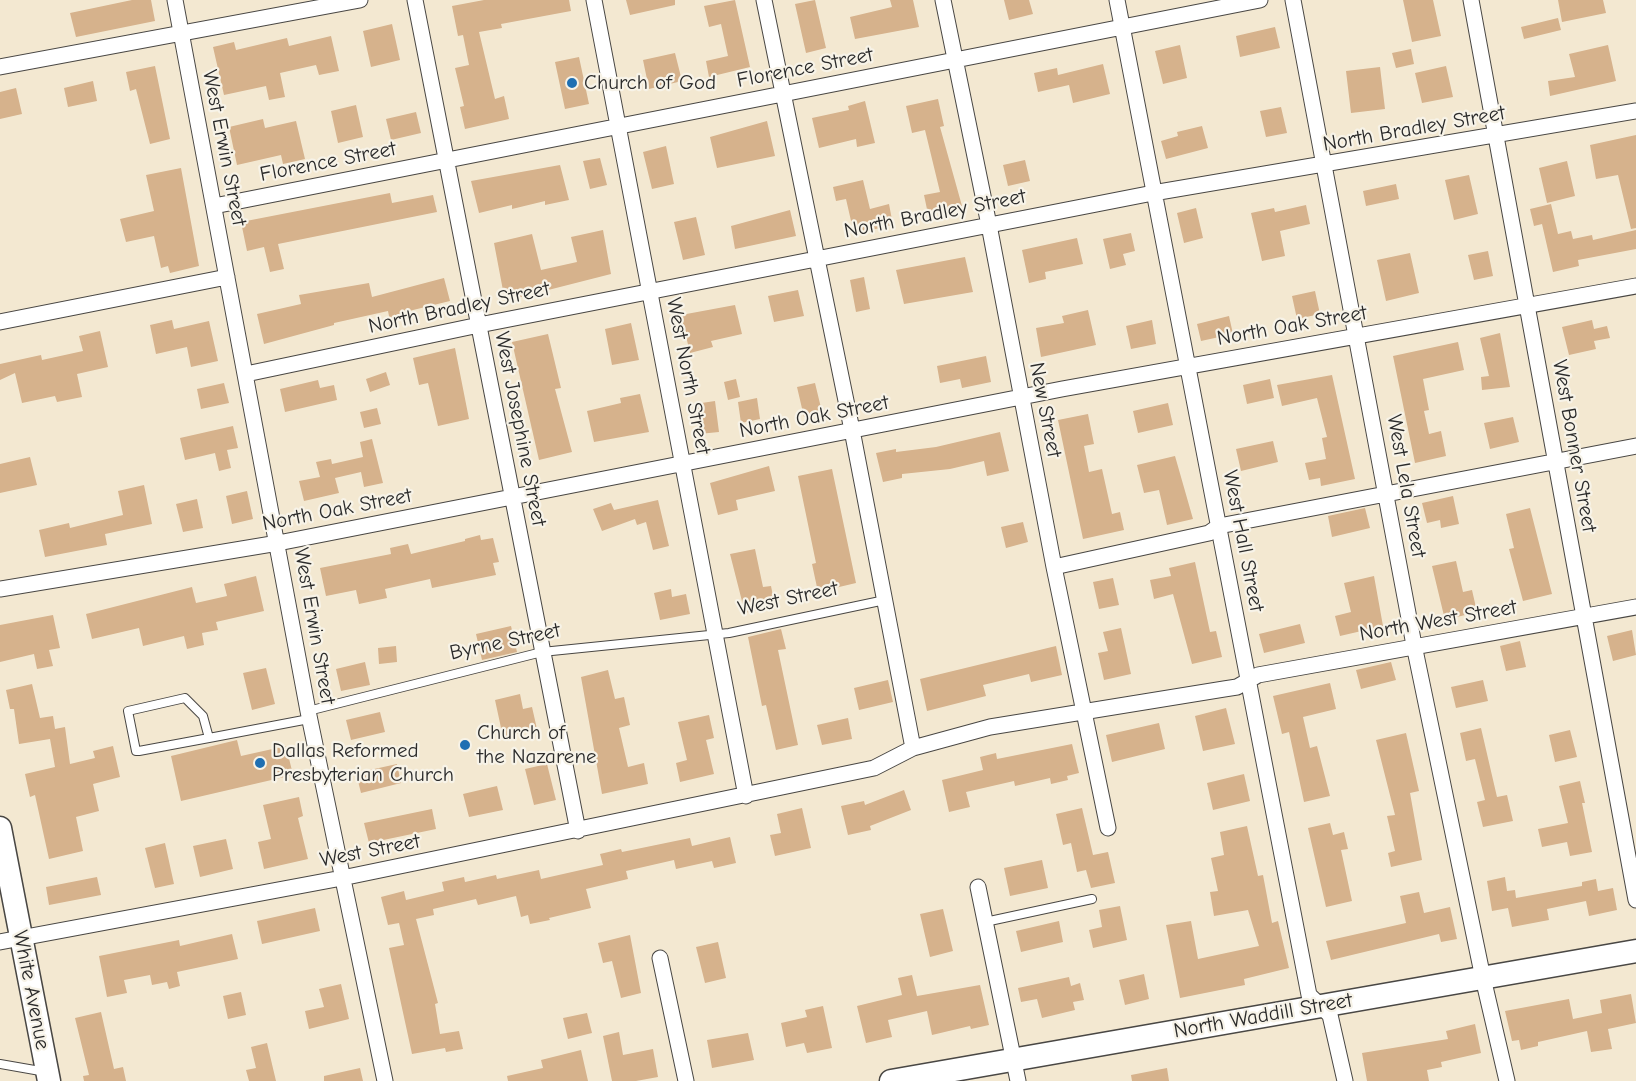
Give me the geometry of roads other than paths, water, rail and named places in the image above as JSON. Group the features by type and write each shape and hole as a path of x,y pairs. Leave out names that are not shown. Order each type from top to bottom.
{"street":[{"name":"West Erwin Street","path":"175,0 309,715 385,1081"},
{"path":"0,67 360,0"},
{"name":"West Josephine Street","path":"415,0 578,831"},
{"name":"West North Street","path":"594,0 684,465 714,633"},
{"path":"764,0 852,430 913,748"},
{"name":"New Street","path":"943,0 989,225 1054,567 1108,828"},
{"name":"West Hall Street","path":"1117,0 1309,995 1330,1015 1345,1081"},
{"name":"Florence Street","path":"214,206 1260,0"},
{"name":"West Lela Street","path":"1293,0 1358,336 1414,645 1483,978 1507,1081"},
{"name":"West Bonner Street","path":"1471,0 1636,900"},
{"name":"North Bradley Street","path":"246,374 479,325 989,225 1153,194 1496,137 1636,111"},
{"path":"0,322 227,277"},
{"name":"North Oak Street","path":"0,589 278,543 1187,366 1636,286"},
{"path":"1054,567 1209,533 1219,526 1386,492 1636,446"},
{"name":"North West Street","path":"1249,681 1258,675 1414,645 1636,607"},
{"name":"West Street","path":"714,633 746,796"},
{"name":"West Street","path":"11,940 342,878 746,796 874,768 913,748 990,727 1083,710 1224,689 1249,681"},
{"name":"White Avenue","path":"0,828 11,940 48,1077"},
{"path":"978,887 1016,1071"},
{"name":"North Waddill Street","path":"891,1081 1016,1071 1320,1005 1636,951"},
{"path":"660,958 686,1081"}],"lane":[{"name":"West Street","path":"714,633 729,633 885,600"},
{"name":"Byrne Street","path":"208,738 203,716 185,698 128,711 136,751 208,738 309,715 542,652 714,633"},
{"path":"985,922 1092,899"},
{"path":"0,1064 48,1077"}],"place":[{"name":"Church of God","path":"572,83"},
{"name":"Church of the Nazarene","path":"465,745"},
{"name":"Dallas Reformed Presbyterian Church","path":"260,763"}]}
